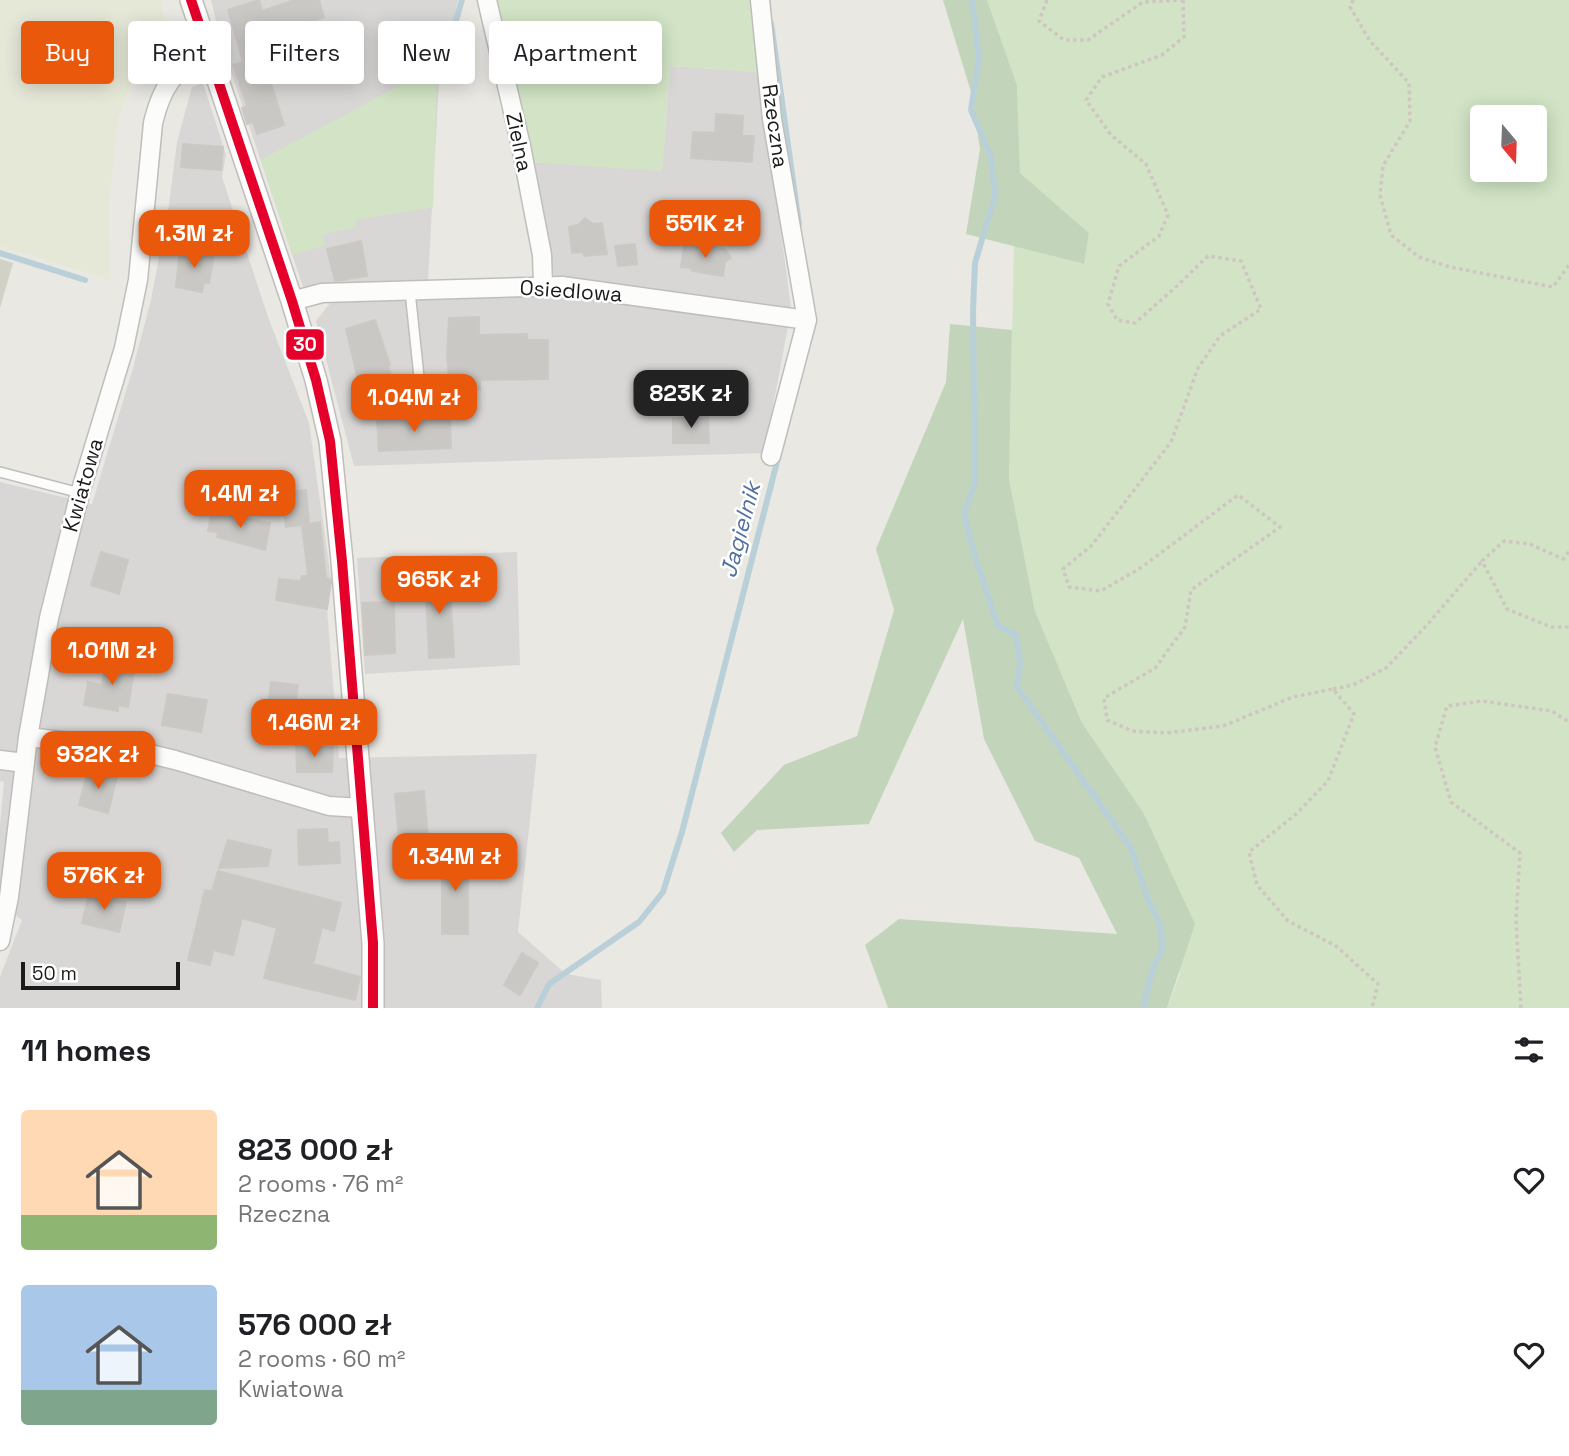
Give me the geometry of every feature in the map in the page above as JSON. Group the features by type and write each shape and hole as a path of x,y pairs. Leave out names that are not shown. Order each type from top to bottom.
{"street":[{"path":"191,0 198,21"},
{"name":"Zielna","path":"487,0 521,146 542,254 543,285"},
{"name":"Rzeczna","path":"760,0 772,119 807,320 771,456"},
{"name":"Kwiatowa","path":"1,930 28,737 49,618 80,493 132,314 153,122 168,84"},
{"path":"219,84 292,301 316,380 330,441 373,943 373,1008"},
{"name":"Osiedlowa","path":"292,301 322,293 543,285 807,320"},
{"path":"28,737 130,749 329,806 362,808"},
{"path":"0,760 24,763"}],"lane":[{"path":"410,291 421,396"},
{"path":"0,472 80,493"}],"path":[{"path":"1046,0 1039,21 1064,40 1088,40 1143,2 1183,0 1184,37 1162,55 1102,77 1086,100 1111,135 1146,164 1168,215 1159,236 1119,266 1108,304 1117,320 1135,323 1208,256 1241,261 1261,309 1220,336 1198,368 1171,442 1093,545 1063,569 1069,587 1101,591 1142,567 1237,495 1280,527 1191,590 1185,627 1155,668 1104,698 1107,720 1132,731 1166,733 1223,726 1293,697 1353,685 1386,668 1482,561 1504,541 1530,544 1563,559 1569,552"},
{"path":"1353,0 1350,7 1370,41 1409,83 1410,121 1383,166 1380,195 1391,235 1419,257 1450,267 1553,287 1569,265"},
{"path":"1482,561 1507,609 1551,627 1569,627"},
{"path":"1333,689 1354,714 1328,781 1295,816 1249,852 1258,885 1288,920 1336,946 1378,985 1372,1008"},
{"path":"1521,1008 1516,920 1520,853 1451,802 1435,747 1447,706 1481,701 1552,711 1569,722"}],"shaded area":[{"path":"211,0 458,0 453,21 378,21 378,84 439,84 428,281 303,287 231,72 231,21 216,21"},
{"path":"670,66 760,72 791,308 554,276 532,162 662,170"},
{"path":"203,84 226,155 222,177 268,317 309,423 331,579 327,609 339,758 537,754 518,932 566,974 601,980 602,1008 0,1008 0,977 22,920 0,905 0,825 4,782 0,781 0,482 92,504 151,300 169,205 177,142 192,87"},
{"path":"0,259 13,263 0,308"},
{"path":"562,294 788,327 764,453 354,466 316,321 330,303"},
{"path":"517,552 520,665 365,674 357,558"}],"green space":[{"path":"0,0 160,0 165,21 128,21 128,84 131,84 118,119 109,203 110,280 0,246"},
{"path":"495,0 751,0 760,72 670,66 662,171 532,162 514,84 662,84 662,21 500,21"},
{"path":"943,0 987,0 1017,85 1020,173 1089,233 1084,264 966,234 980,149 971,92"},
{"path":"987,0 1569,0 1569,1008 1167,1008 1180,974 1143,812 1082,723 1035,611 1009,479 1014,246 1083,264 1089,233 1020,173 1017,85"},
{"path":"402,84 436,84 433,207 355,220 356,227 323,234 325,245 292,255 261,160"},
{"path":"950,324 1012,330 1009,479 1035,611 1082,723 1143,812 1195,924 1167,1008 888,1008 865,945 899,919 1117,934 1079,858 1035,841 984,739 963,619 869,824 757,830 734,852 721,833 784,765 857,736 894,610 876,549 946,382"}],"building":[{"path":"259,0 262,11 294,0 319,0 324,17 313,21 245,21 245,84 271,84 284,125 257,134 253,122 247,124 242,108 247,106 233,65 243,62 228,10"},
{"path":"716,114 743,116 742,136 754,136 752,162 691,158 693,132 715,133"},
{"path":"183,144 223,147 221,170 181,167"},
{"path":"585,218 593,224 602,223 607,254 584,256 583,252 572,253 569,227 578,225"},
{"path":"361,241 367,276 335,281 327,249"},
{"path":"635,244 637,264 618,266 615,246"},
{"path":"684,246 725,249 731,258 725,262 723,276 681,267"},
{"path":"180,248 214,255 209,283 204,282 202,292 176,287"},
{"path":"479,317 479,335 527,334 527,340 548,340 548,379 480,380 480,390 450,390 447,354 449,318"},
{"path":"375,320 395,390 366,399 346,329"},
{"path":"450,417 451,448 379,451 377,419"},
{"path":"708,417 709,443 673,443 673,418"},
{"path":"306,490 309,524 320,522 326,578 331,582 327,609 276,600 279,579 301,581 302,576 308,576 302,525 286,527 281,492"},
{"path":"212,511 270,523 265,550 217,537 218,532 208,531"},
{"path":"101,552 128,560 119,594 91,585"},
{"path":"449,572 454,657 429,658 425,574"},
{"path":"394,602 395,653 365,655 362,603"},
{"path":"106,660 135,665 128,707 118,705 118,711 84,705 88,682 102,685"},
{"path":"271,682 298,685 295,708 268,705"},
{"path":"168,694 207,700 201,732 162,725"},
{"path":"296,746 333,747 332,772 297,772"},
{"path":"88,770 117,777 108,813 79,805"},
{"path":"424,791 430,862 401,865 395,794"},
{"path":"327,829 328,843 339,842 340,863 299,865 298,830"},
{"path":"228,840 271,850 268,866 219,868"},
{"path":"442,853 468,853 468,934 442,934"},
{"path":"218,871 341,903 334,931 322,927 313,964 360,977 355,1000 264,978 277,928 242,918 233,955 213,950 210,965 188,960 205,890 212,891"},
{"path":"89,893 126,902 119,932 82,923"},
{"path":"522,953 538,963 520,995 504,985"}],"waterway":[{"path":"456,21 462,0"},
{"path":"972,0 979,58 971,110 991,156 995,196 975,263 975,482 964,514 998,626 1016,635 1020,663 1017,687 1131,848 1150,905 1161,926 1162,950 1153,968 1143,1008"},
{"name":"Jagielnik","path":"771,23 799,224"},
{"path":"0,253 85,280"},
{"name":"Jagielnik","path":"537,1008 549,984 639,922 663,892 682,832 779,454"}],"transit line":[{"name":"30","path":"191,0 292,301 316,380 330,441 373,943 373,1008"}]}
